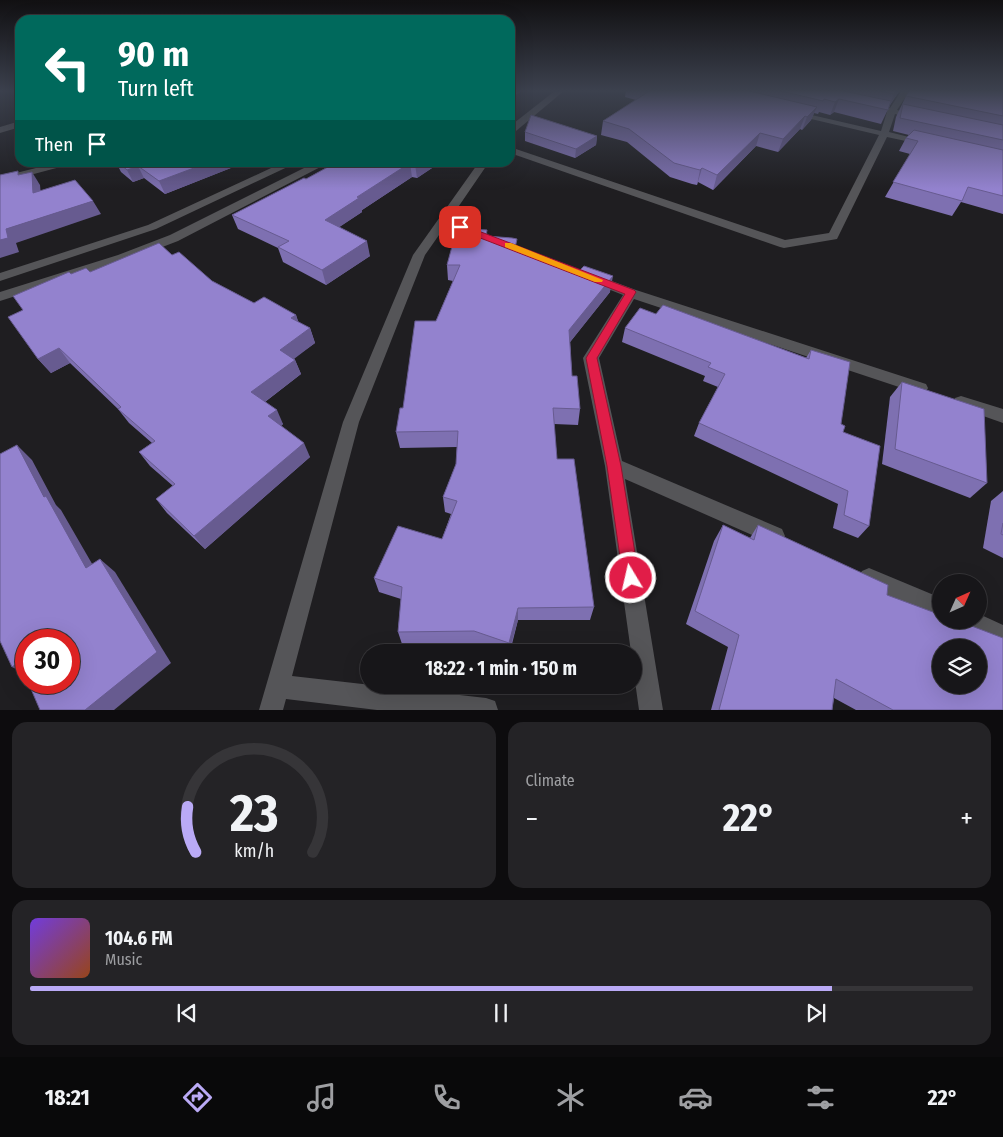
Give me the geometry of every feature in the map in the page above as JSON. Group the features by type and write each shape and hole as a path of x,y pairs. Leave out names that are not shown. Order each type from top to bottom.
{"street":[{"path":"840,123 939,146"},
{"path":"515,152 784,244 832,236 888,123"},
{"path":"0,130 15,126"},
{"path":"0,180 53,167"},
{"path":"0,276 152,227 282,167"},
{"path":"0,297 122,258 174,238 315,167"},
{"path":"272,710 351,422 419,254 480,167"},
{"path":"443,220 496,241"},
{"path":"577,272 631,292 1003,416"},
{"path":"631,292 591,358 614,466 651,710"},
{"path":"614,466 796,546"},
{"path":"850,570 932,605"},
{"path":"987,629 1003,636"},
{"path":"278,686 486,710"}],"building":[{"path":"528,123 557,123 597,136 576,149 525,132"},
{"path":"610,123 798,123 783,139 760,133 717,175 702,168 700,170 674,163 629,129"},
{"path":"924,123 994,123 1003,125 1003,140"},
{"path":"914,130 1003,150 1003,196 968,187 962,201 893,182 918,141 906,138"},
{"path":"124,167 135,167 127,170"},
{"path":"139,167 197,167 159,181"},
{"path":"328,167 404,167 325,220 367,241 322,270 278,247 289,241 232,215 304,178 306,179"},
{"path":"18,171 18,175 32,172 33,193 75,180 93,201 6,229 8,238 0,240 0,175"},
{"path":"457,228 487,230 486,236 517,239 515,248 580,270 584,266 613,276 569,330 572,376 577,376 580,409 553,408 557,459 574,459 594,607 518,608 509,643 474,631 398,632 402,587 374,578 398,526 442,539 457,501 443,497 456,464 458,431 396,432 400,408 403,408 415,321 436,321 460,265 447,265"},
{"path":"159,243 172,255 179,252 212,281 254,303 264,297 296,315 291,318 310,328 280,350 295,360 251,392 277,410 268,416 304,443 194,536 156,499 175,484 139,452 155,441 118,409 121,407 59,348 38,359 8,317 23,310 13,296 69,272 71,274 86,268 90,272"},
{"path":"663,305 809,359 811,350 850,362 841,424 845,426 843,432 880,446 869,526 844,515 848,491 699,423 725,374 708,367 711,363 625,328 640,308 656,314"},
{"path":"902,382 984,409 987,483 895,449"},
{"path":"17,445 44,497 46,496 86,568 100,559 157,652 85,710 40,710 33,694 80,694 80,629 15,629 15,665 12,667 0,641 0,454"},
{"path":"723,525 754,540 758,525 888,585 887,595 932,612 932,629 980,629 1003,638 1003,710 893,710 836,679 832,710 719,710 739,635 695,611"}],"slow traffic":[{"path":"508,245 598,280"}],"route":[{"path":"460,227 631,292 591,358 614,466 631,578"}]}
